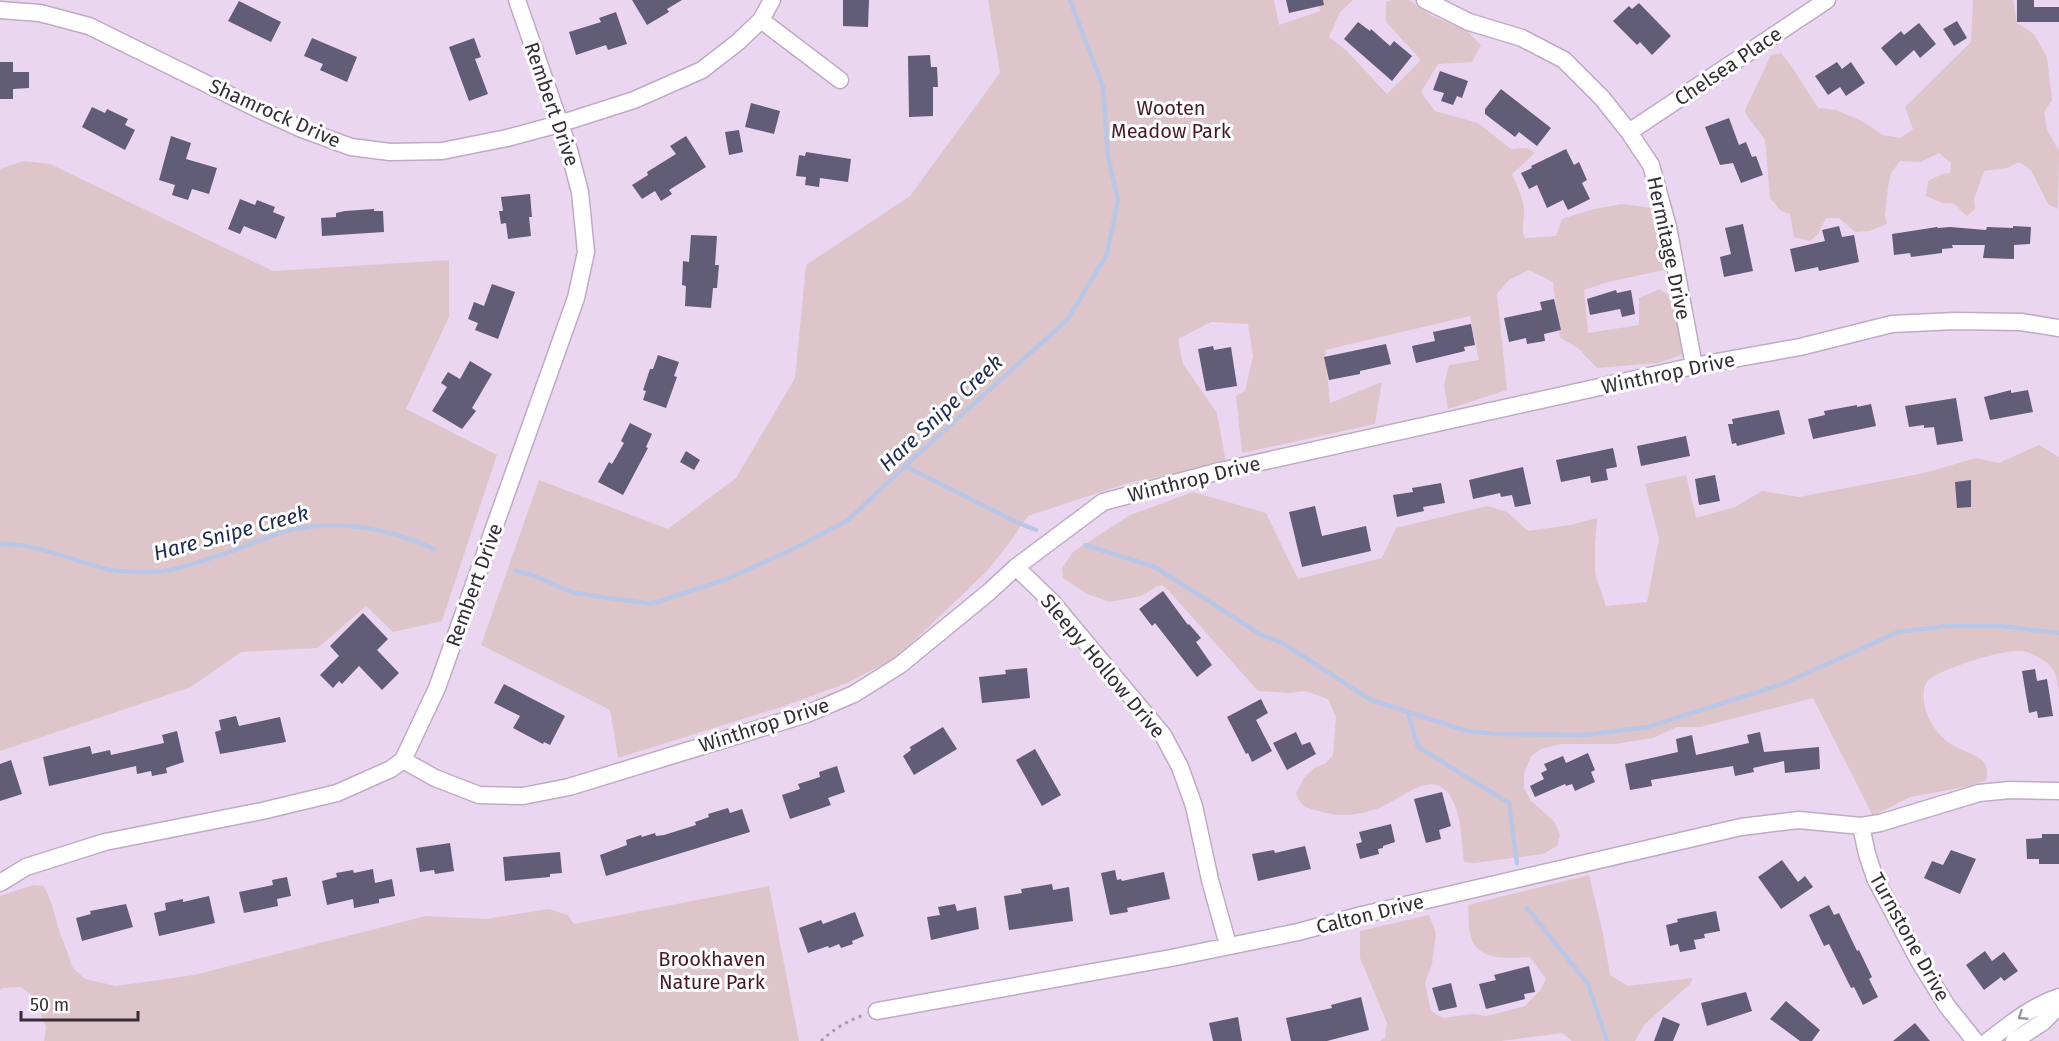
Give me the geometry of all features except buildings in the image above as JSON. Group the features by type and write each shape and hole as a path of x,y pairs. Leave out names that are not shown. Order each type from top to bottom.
{"street":[{"name":"Rembert Drive","path":"403,760 437,688 576,298 586,252 580,192 569,150 517,0"},
{"name":"Shamrock Drive","path":"0,10 40,13 89,26 282,120 351,147 390,152 442,152 559,124 634,100 702,70 738,42 761,20 772,0"},
{"name":"Hermitage Drive","path":"1425,0 1469,22 1522,38 1564,60 1602,98 1629,132 1651,165 1668,227 1694,366"},
{"name":"Chelsea Place","path":"1629,132 1827,0"},
{"path":"761,20 840,80"},
{"name":"Winthrop Drive","path":"403,760 435,778 479,795 523,796 569,787 807,714 854,694 900,665 990,592 1016,567 1104,502 1216,472 1694,366 1800,347 1892,324 1955,321 2022,322 2059,328"},
{"name":"Sleepy Hollow Drive","path":"1016,567 1053,603 1163,735 1180,768 1194,806 1209,880 1228,945"},
{"path":"0,883 26,867 105,842 262,812 337,793 391,769 403,760"},
{"name":"Calton Drive","path":"878,1011 1171,958 1298,932 1372,912 1720,831 1799,820 1861,826 1880,823 1979,793 2010,790 2059,791"},
{"name":"Turnstone Drive","path":"1861,826 1875,878 1919,961 1947,1006 1975,1041"},
{"path":"1988,1041 2019,1017 2044,1002 2059,997"},
{"path":"2014,1041 2043,1022 2059,1006"}],"path":[{"path":"821,1041 852,1019 878,1011"}],"green space":[{"name":"Wooten Meadow Park","path":"988,0 1274,0 1279,25 1320,11 1318,0 1353,0 1340,12 1329,37 1347,51 1387,94 1421,60 1386,22 1386,2 1409,0 1432,16 1467,31 1481,45 1472,62 1438,64 1421,92 1435,111 1478,123 1511,149 1527,148 1535,153 1512,174 1523,205 1525,238 1556,236 1562,219 1590,210 1621,204 1653,208 1664,270 1608,282 1584,290 1588,333 1639,325 1639,298 1660,289 1672,298 1684,354 1658,363 1597,368 1578,348 1560,338 1553,282 1529,270 1509,280 1497,294 1507,390 1448,409 1444,386 1449,365 1479,360 1470,316 1325,350 1330,403 1382,382 1375,424 1242,453 1236,396 1245,391 1253,356 1248,324 1211,322 1178,339 1183,364 1217,413 1226,463 1128,483 1028,516 987,571 897,657 847,683 781,707 618,758 610,710 481,645 539,480 668,529 736,478 795,378 806,265 910,196 1000,73"},
{"path":"1973,0 2013,0 2017,23 2034,34 2047,57 2052,100 2044,112 2047,130 2059,151 2058,209 2048,204 2031,170 2019,162 2007,168 1984,171 1974,199 1975,209 1967,216 1953,203 1942,203 1926,196 1928,181 1950,173 1951,163 1939,153 1921,162 1900,161 1891,173 1885,215 1887,224 1869,231 1855,232 1839,218 1826,218 1818,234 1810,241 1794,237 1790,214 1781,211 1770,198 1765,140 1745,110 1771,55 1781,53 1818,108 1836,110 1862,121 1883,135 1901,138 1913,129 1905,107 1971,42"},
{"path":"23,161 50,164 273,271 449,260 449,317 406,409 497,455 442,621 393,632 366,606 318,648 241,652 191,687 0,751 0,169"},
{"path":"2039,445 2059,457 2059,691 2052,668 2041,658 2022,651 1974,660 1930,679 1925,687 1924,698 1927,714 1940,735 1952,745 1982,761 1986,766 1986,780 1970,786 1910,797 1873,816 1813,698 1700,727 1677,727 1653,738 1615,744 1561,744 1541,749 1531,756 1524,774 1524,788 1531,801 1554,821 1560,835 1557,846 1543,854 1474,863 1464,862 1457,810 1446,791 1437,785 1427,784 1383,806 1352,815 1326,813 1310,809 1302,804 1296,793 1304,778 1314,768 1326,763 1333,755 1336,717 1328,699 1305,691 1288,693 1258,691 1162,585 1141,596 1110,602 1087,594 1063,578 1062,568 1073,552 1130,515 1193,492 1266,513 1298,579 1382,558 1396,528 1487,506 1507,512 1528,531 1570,525 1597,518 1595,573 1606,606 1647,602 1659,539 1645,484 1686,475 1696,518 1735,507 1762,491 1799,497 1924,473 1976,458 1999,463"},
{"path":"1589,875 1610,975 1628,986 1693,978 1689,985 1645,1024 1635,1041 1572,1041 1562,1033 1501,1041 1380,1041 1385,1038 1387,1023 1360,958 1360,931 1429,915 1436,933 1432,964 1425,983 1431,1011 1443,1018 1472,1014 1487,1016 1525,1006 1541,989 1546,979 1530,957 1502,958 1479,950 1470,934 1468,905"},
{"name":"Brookhaven Nature Park","path":"33,885 44,886 73,968 85,979 116,986 194,975 426,916 486,919 549,909 568,915 574,924 769,886 799,1041 44,1041 46,1027 35,998 21,987 0,990 0,896"}],"waterway":[{"name":"Hare Snipe Creek","path":"516,571 532,575 574,593 651,604 727,579 791,550 847,521 1068,319 1107,254 1118,200 1108,156 1103,87 1070,0"},
{"path":"905,466 1036,530"},
{"name":"Hare Snipe Creek","path":"0,544 42,550 97,567 126,572 160,572 176,569 287,531 324,525 362,527 399,536 434,549"},
{"path":"1085,545 1155,567 1260,634 1284,644 1371,700 1467,731 1499,734 1584,735 1648,727 1783,684 1898,632 1948,626 2002,626 2059,633"},
{"path":"1408,714 1418,747 1509,803 1517,863"},
{"path":"1527,908 1588,984 1607,1041"}]}
